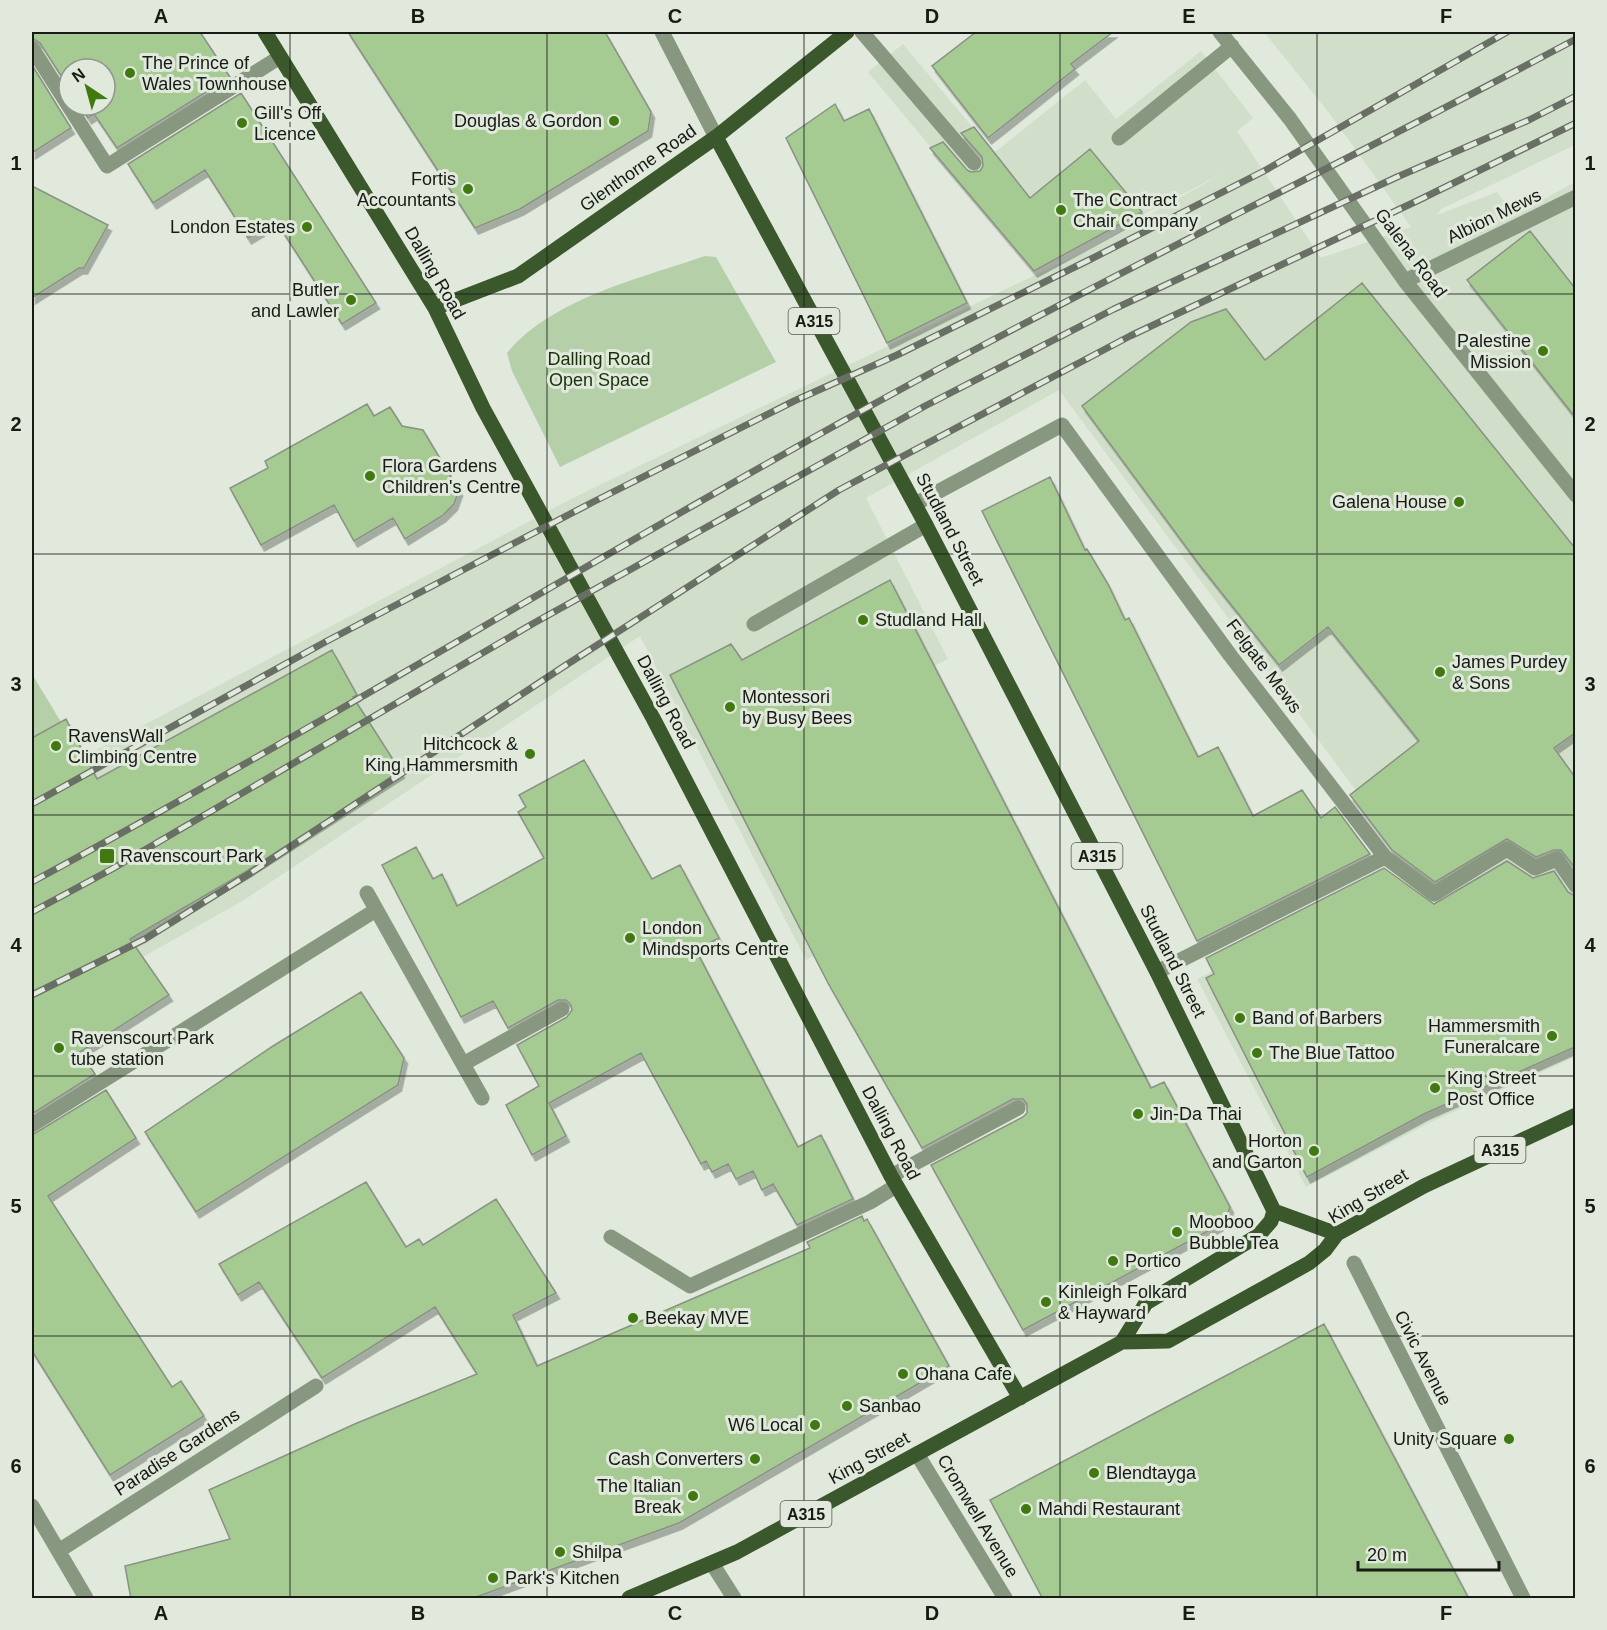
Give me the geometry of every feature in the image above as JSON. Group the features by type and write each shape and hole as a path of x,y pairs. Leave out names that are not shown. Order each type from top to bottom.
{"main road":[{"name":"Dalling Road","path":"265,32 435,308 483,408 653,718 893,1181 1020,1398"},
{"name":"Glenthorne Road","path":"435,308 518,276 716,137 847,32"},
{"name":"Studland Street","path":"716,137 762,227 926,525 1157,972 1274,1211"},
{"name":"King Street","path":"629,1599 712,1564 1122,1342 1168,1341 1309,1263 1325,1250 1336,1234 1424,1186 1575,1114"},
{"path":"1122,1342 1146,1302 1259,1236 1271,1221 1274,1211 1336,1234"}],"street":[{"name":"Studland Street","path":"662,32 716,137"},
{"path":"862,32 974,163"},
{"name":"Galena Road","path":"1220,32 1290,119 1406,281 1575,495"},
{"path":"1119,138 1232,46"},
{"path":"32,48 107,166 280,57"},
{"name":"Albion Mews","path":"1406,281 1573,203"},
{"name":"Felgate Mews","path":"915,504 1062,425 1230,655 1385,857"},
{"path":"754,624 926,525"},
{"path":"1157,972 1385,857 1434,894 1507,849 1535,868 1557,859 1575,886"},
{"path":"367,893 482,1098"},
{"path":"32,1125 376,910"},
{"path":"463,1064 562,1009"},
{"path":"611,1237 690,1286 870,1202 893,1181 1018,1108"},
{"name":"Civic Avenue","path":"1354,1263 1523,1599"},
{"name":"Paradise Gardens","path":"60,1550 316,1386"},
{"name":"Cromwell Avenue","path":"917,1454 1005,1599"},
{"path":"32,1506 60,1550 86,1599"},
{"path":"712,1564 734,1599"}],"shaded area":[{"path":"1264,32 1575,32 1575,145 1441,209 1437,215 1497,192 1515,215 1575,182 1575,1057 1431,1122 1306,1187 1197,979 1376,890 1443,908 1059,390 866,498 948,659 796,738 934,887 806,960 640,636 244,900 104,979 32,1012 32,784 577,496 1087,250 1225,172 1034,271 868,72 903,44 994,153 1085,80 1116,119 1201,51 1253,118 1237,131 1321,258 1411,227 1330,114"}],"green space":[{"name":"Dalling Road Open Space","path":"705,256 716,257 776,362 560,467 512,371 507,353 526,334 572,304 626,282"},
{"path":"32,674 61,722 32,738"}],"building":[{"path":"32,32 200,32 230,77 117,148 96,117 117,117 117,57 57,57 57,69 40,43 32,38"},
{"path":"348,32 605,32 651,112 648,131 520,209 475,228"},
{"path":"976,32 1113,32 1071,64 1075,69 988,138 932,66"},
{"path":"32,65 57,105 57,117 64,117 71,128 32,153"},
{"path":"241,93 376,303 342,324 276,221 248,238 205,170 153,203 128,164"},
{"path":"835,104 844,121 869,109 967,303 887,343 786,138"},
{"name":"The Contract Chair Company","path":"974,127 1030,198 1090,149 1142,212 1034,271 930,148 943,142 967,170 980,171 983,166 982,157 961,133"},
{"path":"32,186 108,225 84,268 79,268 32,298"},
{"path":"1530,231 1575,288 1575,417 1467,280"},
{"path":"1362,283 1575,548 1575,733 1554,748 1575,777 1575,868 1561,850 1554,850 1536,857 1507,839 1435,882 1392,850 1350,795 1419,741 1328,627 1279,665 1198,563 1082,406 1191,322 1226,309 1265,360"},
{"path":"367,404 374,416 390,407 402,426 423,430 459,490 454,504 442,516 405,539 393,518 354,541 334,505 261,545 230,488 268,468 265,461"},
{"path":"1050,477 1085,550 1087,549 1108,584 1125,620 1129,618 1198,757 1218,747 1253,816 1302,790 1321,818 1335,807 1370,854 1197,941 982,511"},
{"path":"890,580 1151,1088 1164,1082 1230,1207 1225,1222 1023,1330 931,1165 1023,1117 1027,1113 1027,1104 1023,1099 1013,1099 922,1148 828,983 670,675 731,644 742,660"},
{"path":"332,650 357,695 353,697 401,772 247,871 130,939 169,995 80,1052 95,1074 32,1114 32,738 66,719 97,779"},
{"path":"584,760 652,879 680,865 719,938 696,950 798,1147 821,1135 853,1199 797,1225 773,1184 762,1190 753,1171 736,1179 728,1164 712,1172 706,1161 701,1164 641,1053 549,1103 566,1136 532,1155 506,1105 539,1086 517,1045 567,1017 572,1010 571,1005 566,1000 558,1000 508,1028 493,1001 461,1017 382,865 416,847 433,879 442,874 457,906 544,858 518,812 526,807 519,795"},
{"path":"1507,861 1533,878 1554,871 1568,892 1575,896 1575,1047 1424,1114 1307,1177 1206,978 1214,974 1206,958 1384,868 1434,904"},
{"path":"361,992 404,1058 398,1085 196,1212 145,1132 273,1046"},
{"path":"106,1090 136,1138 48,1196 172,1387 181,1381 204,1416 110,1475 32,1351 32,1135"},
{"path":"366,1182 406,1247 419,1239 423,1245 496,1199 556,1293 513,1315 537,1366 810,1248 807,1242 862,1216 864,1221 867,1219 949,1366 679,1523 471,1599 131,1599 125,1566 230,1539 209,1490 357,1423 477,1374 435,1307 322,1378 259,1282 238,1295 219,1264"},
{"path":"1324,1324 1469,1599 1043,1599 990,1500"}],"railway":[{"path":"32,804 327,641 593,502 794,401 897,355 1264,171 1507,32"},
{"path":"32,882 254,759 694,505 916,381 1576,39"},
{"path":"32,912 112,869 534,623 925,406 1114,309 1397,177 1529,120 1576,96"},
{"path":"32,995 145,939 249,874 563,667 839,490 1130,336 1419,200 1576,123"}],"place":[{"name":"The Prince of Wales Townhouse","path":"130,73"},
{"name":"Douglas & Gordon","path":"614,121"},
{"name":"Gill's Off Licence","path":"242,123"},
{"name":"Fortis Accountants","path":"468,189"},
{"name":"The Contract Chair Company","path":"1061,210"},
{"name":"London Estates","path":"307,227"},
{"name":"Butler and Lawler","path":"351,300"},
{"name":"Palestine Mission","path":"1543,351"},
{"name":"Flora Gardens Children's Centre","path":"370,476"},
{"name":"Galena House","path":"1459,502"},
{"name":"Studland Hall","path":"863,620"},
{"name":"James Purdey & Sons","path":"1440,672"},
{"name":"Montessori by Busy Bees","path":"730,707"},
{"name":"RavensWall Climbing Centre","path":"56,746"},
{"name":"Hitchcock & King Hammersmith","path":"530,754"},
{"name":"Ravenscourt Park","path":"107,856"},
{"name":"London Mindsports Centre","path":"630,938"},
{"name":"Band of Barbers","path":"1240,1018"},
{"name":"Hammersmith Funeralcare","path":"1552,1036"},
{"name":"Ravenscourt Park tube station","path":"59,1048"},
{"name":"The Blue Tattoo","path":"1257,1053"},
{"name":"King Street Post Office","path":"1435,1088"},
{"name":"Jin-Da Thai","path":"1138,1114"},
{"name":"Horton and Garton","path":"1314,1151"},
{"name":"Mooboo Bubble Tea","path":"1177,1232"},
{"name":"Portico","path":"1113,1261"},
{"name":"Kinleigh Folkard & Hayward","path":"1046,1302"},
{"name":"Beekay MVE","path":"633,1318"},
{"name":"Ohana Cafe","path":"903,1374"},
{"name":"Sanbao","path":"847,1406"},
{"name":"W6 Local","path":"815,1425"},
{"name":"Unity Square","path":"1509,1439"},
{"name":"Cash Converters","path":"755,1459"},
{"name":"Blendtayga","path":"1094,1473"},
{"name":"The Italian Break","path":"693,1496"},
{"name":"Mahdi Restaurant","path":"1026,1509"},
{"name":"Shilpa","path":"560,1552"},
{"name":"Park's Kitchen","path":"493,1578"}]}
